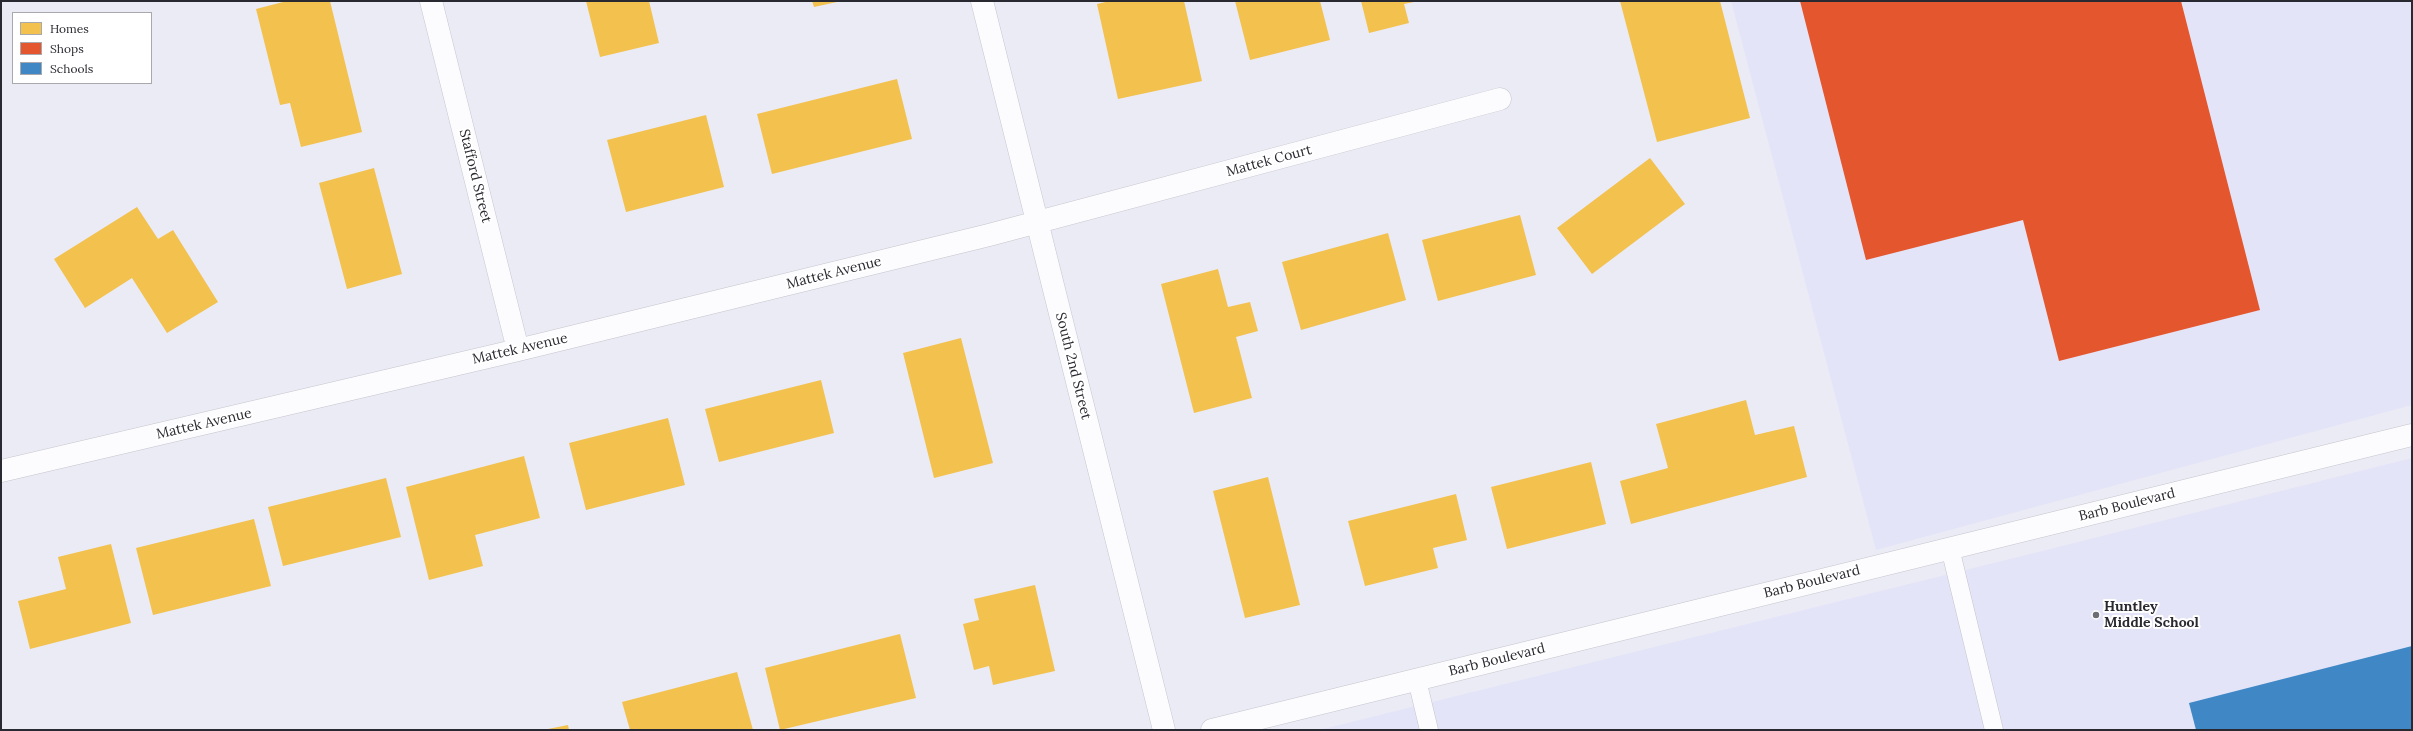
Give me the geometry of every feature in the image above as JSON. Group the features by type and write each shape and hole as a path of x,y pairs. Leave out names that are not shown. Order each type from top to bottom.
{"street":[{"name":"Stafford Street","path":"431,1 518,350"},
{"name":"South 2nd Street","path":"982,1 1164,730"},
{"name":"Mattek Court","path":"1037,223 1500,99"},
{"name":"Mattek Avenue","path":"1,471 518,350 1037,223"},
{"name":"Barb Boulevard","path":"1212,730 2412,435"}],"lane":[{"path":"1950,548 1994,730"},
{"path":"1417,680 1429,730"}],"shaded area":[{"path":"1731,1 2412,1 2412,405 1876,550"},
{"name":"Huntley Middle School","path":"2412,458 2412,730 1319,730 2042,551"}],"building: Homes":[{"path":"287,1 330,1 362,132 301,147 290,103 280,105 256,9"},
{"path":"586,1 649,1 659,43 600,57"},
{"path":"812,1 837,1 837,2 814,7"},
{"path":"1110,1 1184,1 1202,81 1118,99 1097,4"},
{"path":"1235,1 1320,1 1330,40 1250,60"},
{"path":"1361,1 1414,2 1404,4 1409,23 1369,33"},
{"path":"1620,1 1720,1 1750,118 1657,142"},
{"path":"897,79 912,139 772,174 757,114"},
{"path":"706,115 724,187 626,212 607,140"},
{"path":"1650,158 1685,204 1592,274 1557,228"},
{"path":"374,168 402,274 347,289 319,183"},
{"path":"137,207 158,239 173,230 218,302 167,333 132,278 85,308 54,259"},
{"path":"1520,215 1536,275 1438,301 1422,240"},
{"path":"1388,233 1406,300 1301,330 1282,262"},
{"path":"1218,269 1228,307 1250,302 1258,331 1236,337 1252,398 1194,413 1161,284"},
{"path":"961,338 993,463 934,478 903,353"},
{"path":"821,380 834,433 719,462 705,409"},
{"path":"1746,400 1755,435 1794,426 1807,477 1631,524 1620,481 1668,468 1656,424"},
{"path":"668,418 685,485 586,510 569,443"},
{"path":"524,456 540,518 475,535 483,566 429,580 406,487"},
{"path":"1591,462 1606,524 1507,549 1491,487"},
{"path":"1268,477 1300,605 1245,618 1213,491"},
{"path":"386,478 401,537 283,566 268,507"},
{"path":"1456,494 1467,540 1433,548 1438,568 1365,586 1348,521"},
{"path":"254,519 271,586 153,615 136,548"},
{"path":"111,544 131,623 30,649 18,601 66,589 58,557"},
{"path":"1035,585 1055,671 993,685 989,666 974,670 963,624 979,620 974,599"},
{"path":"900,634 916,698 780,730 765,668"},
{"path":"737,672 753,730 630,730 622,702"},
{"path":"568,725 569,730 548,730 548,729"}],"building: Shops":[{"path":"1800,1 2181,1 2260,310 2059,361 2023,220 1866,260"}],"building: Schools":[{"path":"2412,646 2412,730 2196,730 2189,703"}],"place":[{"name":"Huntley Middle School","path":"2096,615"}]}
